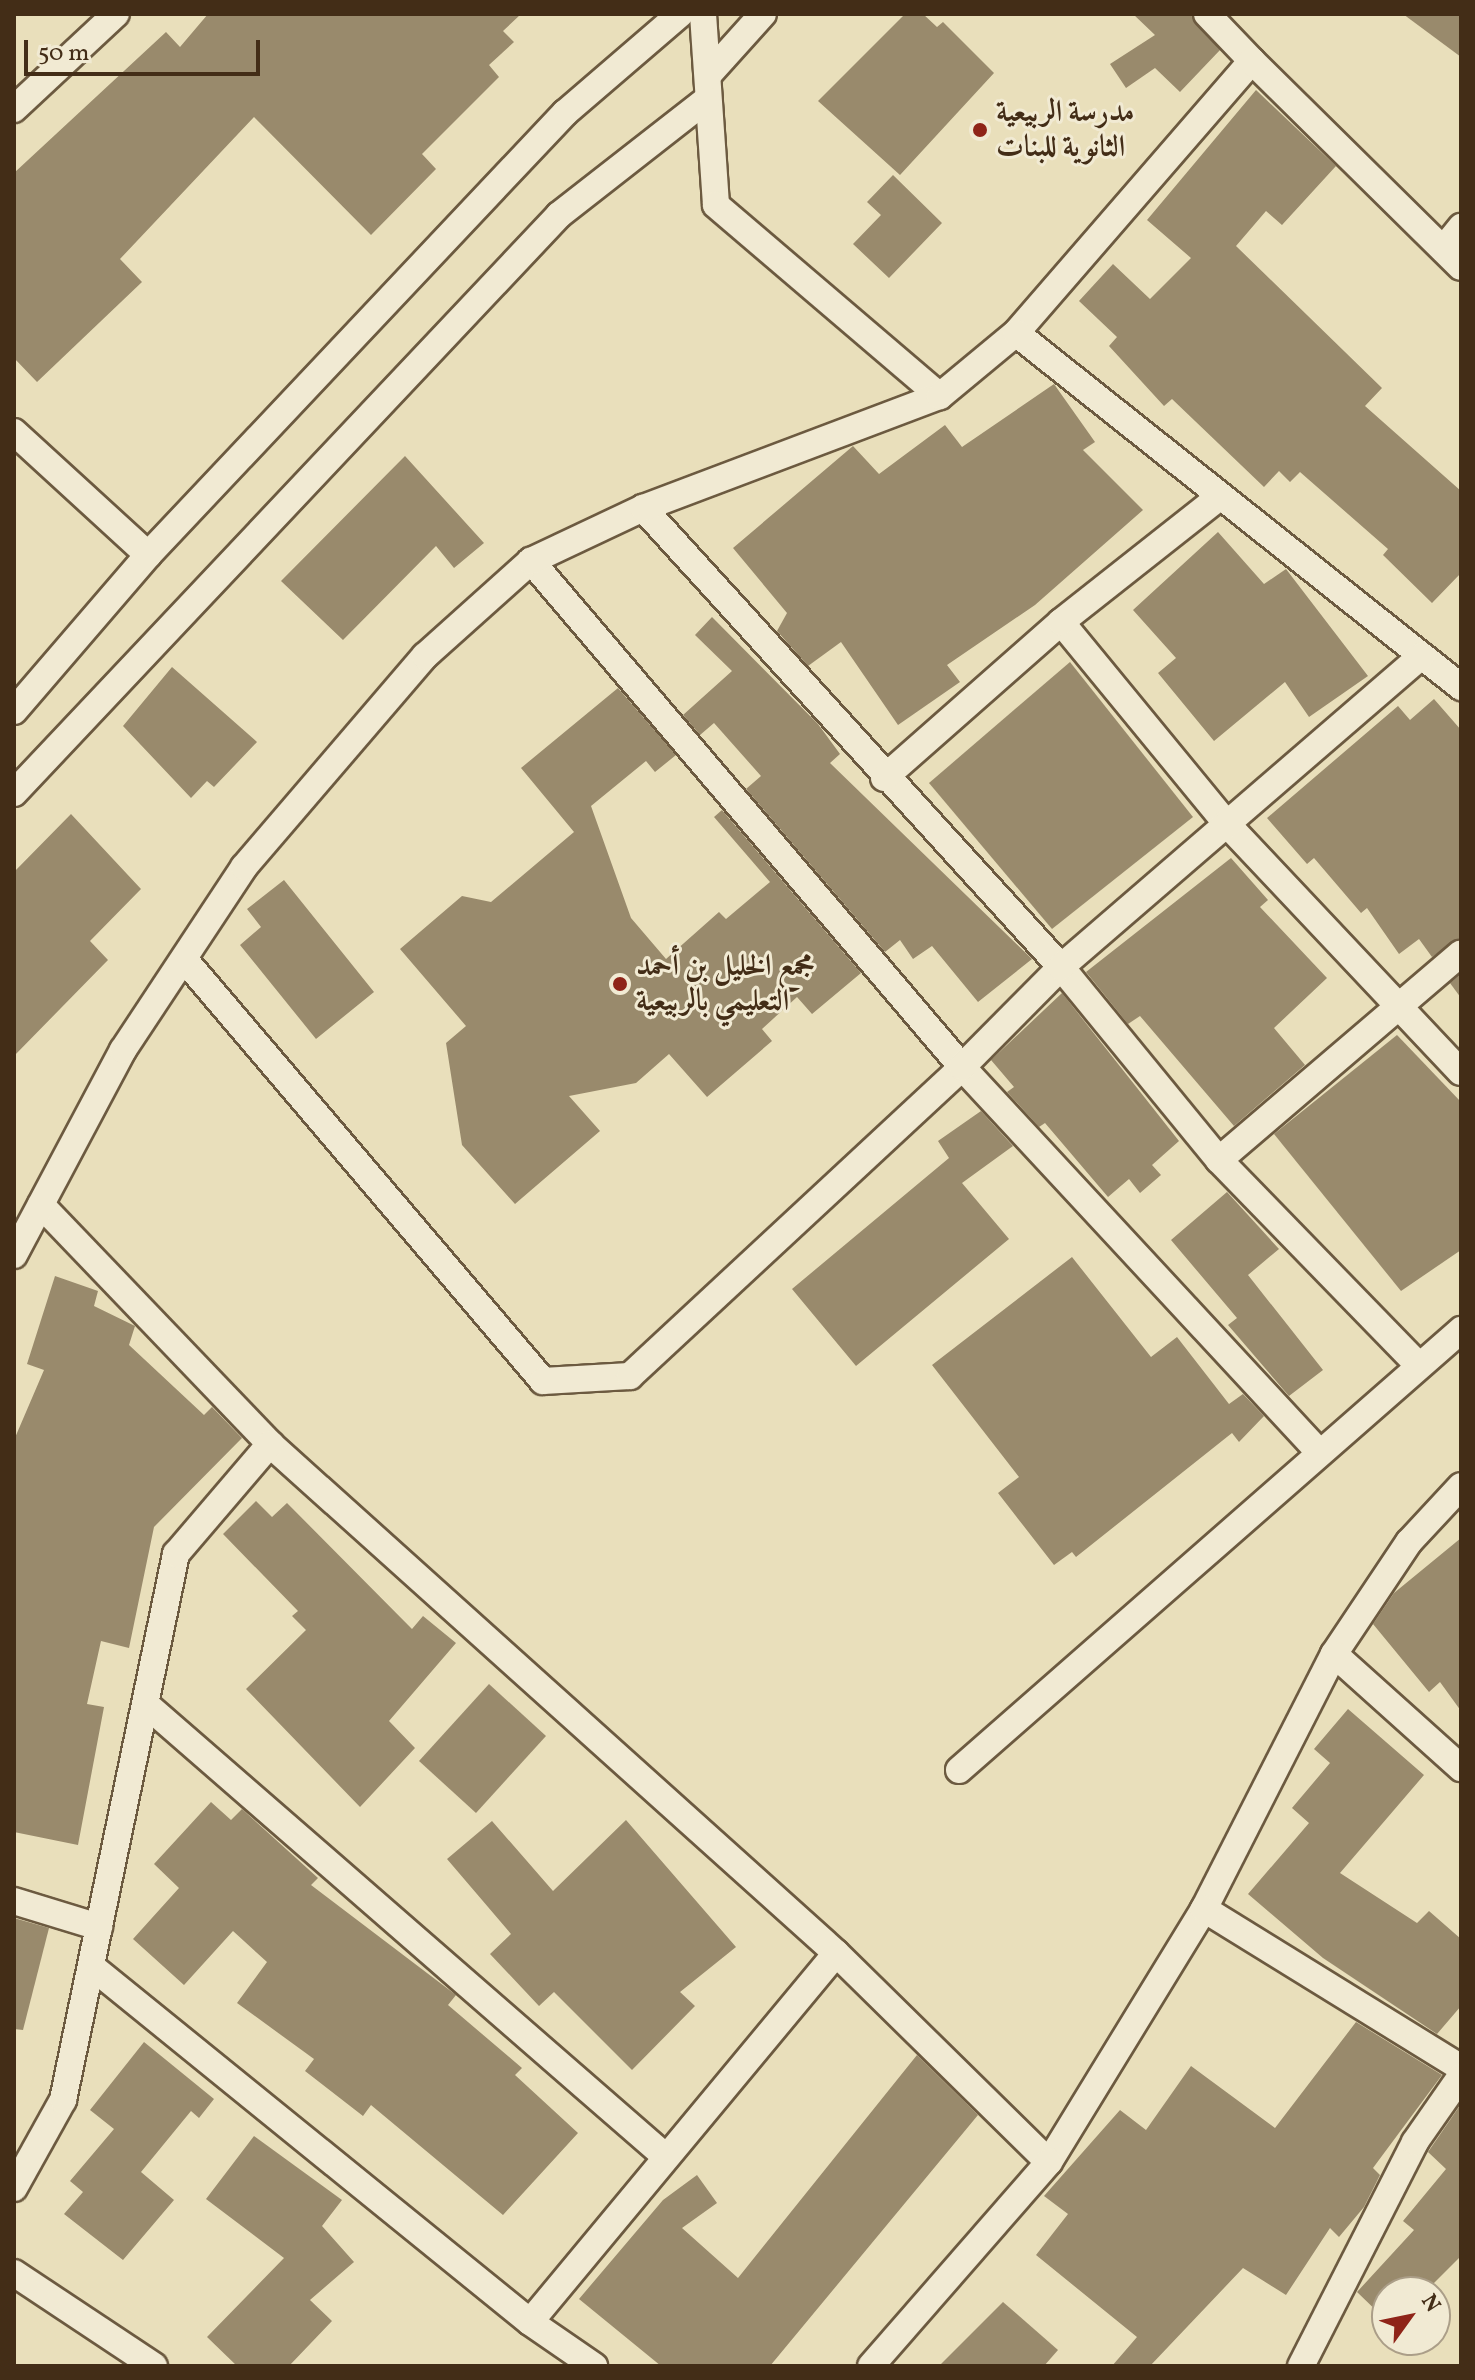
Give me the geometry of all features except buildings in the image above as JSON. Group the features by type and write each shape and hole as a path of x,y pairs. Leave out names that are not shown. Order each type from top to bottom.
{"street":[{"path":"14,109 116,14"},
{"path":"14,711 148,555 565,113 680,14"},
{"path":"703,14 716,205 940,396"},
{"path":"14,793 559,215 707,87 763,14"},
{"path":"1207,14 1252,61 1456,247"},
{"path":"14,1255 123,1050 244,867 425,656 531,561 643,508 940,396 1016,333 1252,61"},
{"path":"1016,333 1218,498 1461,687"},
{"path":"14,432 148,555"},
{"path":"884,778 1061,622 1218,498"},
{"path":"643,508 884,778 1061,967 1219,1160 1419,1366"},
{"path":"531,561 962,1067 1319,1452"},
{"path":"1061,622 1226,823 1461,1072"},
{"path":"184,959 543,1381 630,1376 962,1067 1061,967 1421,656"},
{"path":"1219,1160 1461,953"},
{"path":"41,1205 270,1444 836,1953 1049,2162"},
{"path":"959,1770 1461,1330"},
{"path":"14,2188 63,2100 149,1707 176,1554 270,1444"},
{"path":"871,2366 1049,2162 1204,1909 1334,1654 1409,1542 1461,1486"},
{"path":"1334,1654 1461,1768"},
{"path":"149,1707 666,2157"},
{"path":"14,1901 99,1927"},
{"path":"1204,1909 1461,2068"},
{"path":"530,2322 836,1953"},
{"path":"91,1966 530,2322 594,2366"},
{"path":"1301,2366 1408,2156 1461,2076"},
{"path":"14,2273 154,2366"}],"place":[{"name":"مدرسة الربيعية الثانوية للبنات","path":"980,130"},
{"name":"مجمع الخليل بن أحمد التعليمي بالربيعية","path":"620,984"}]}
